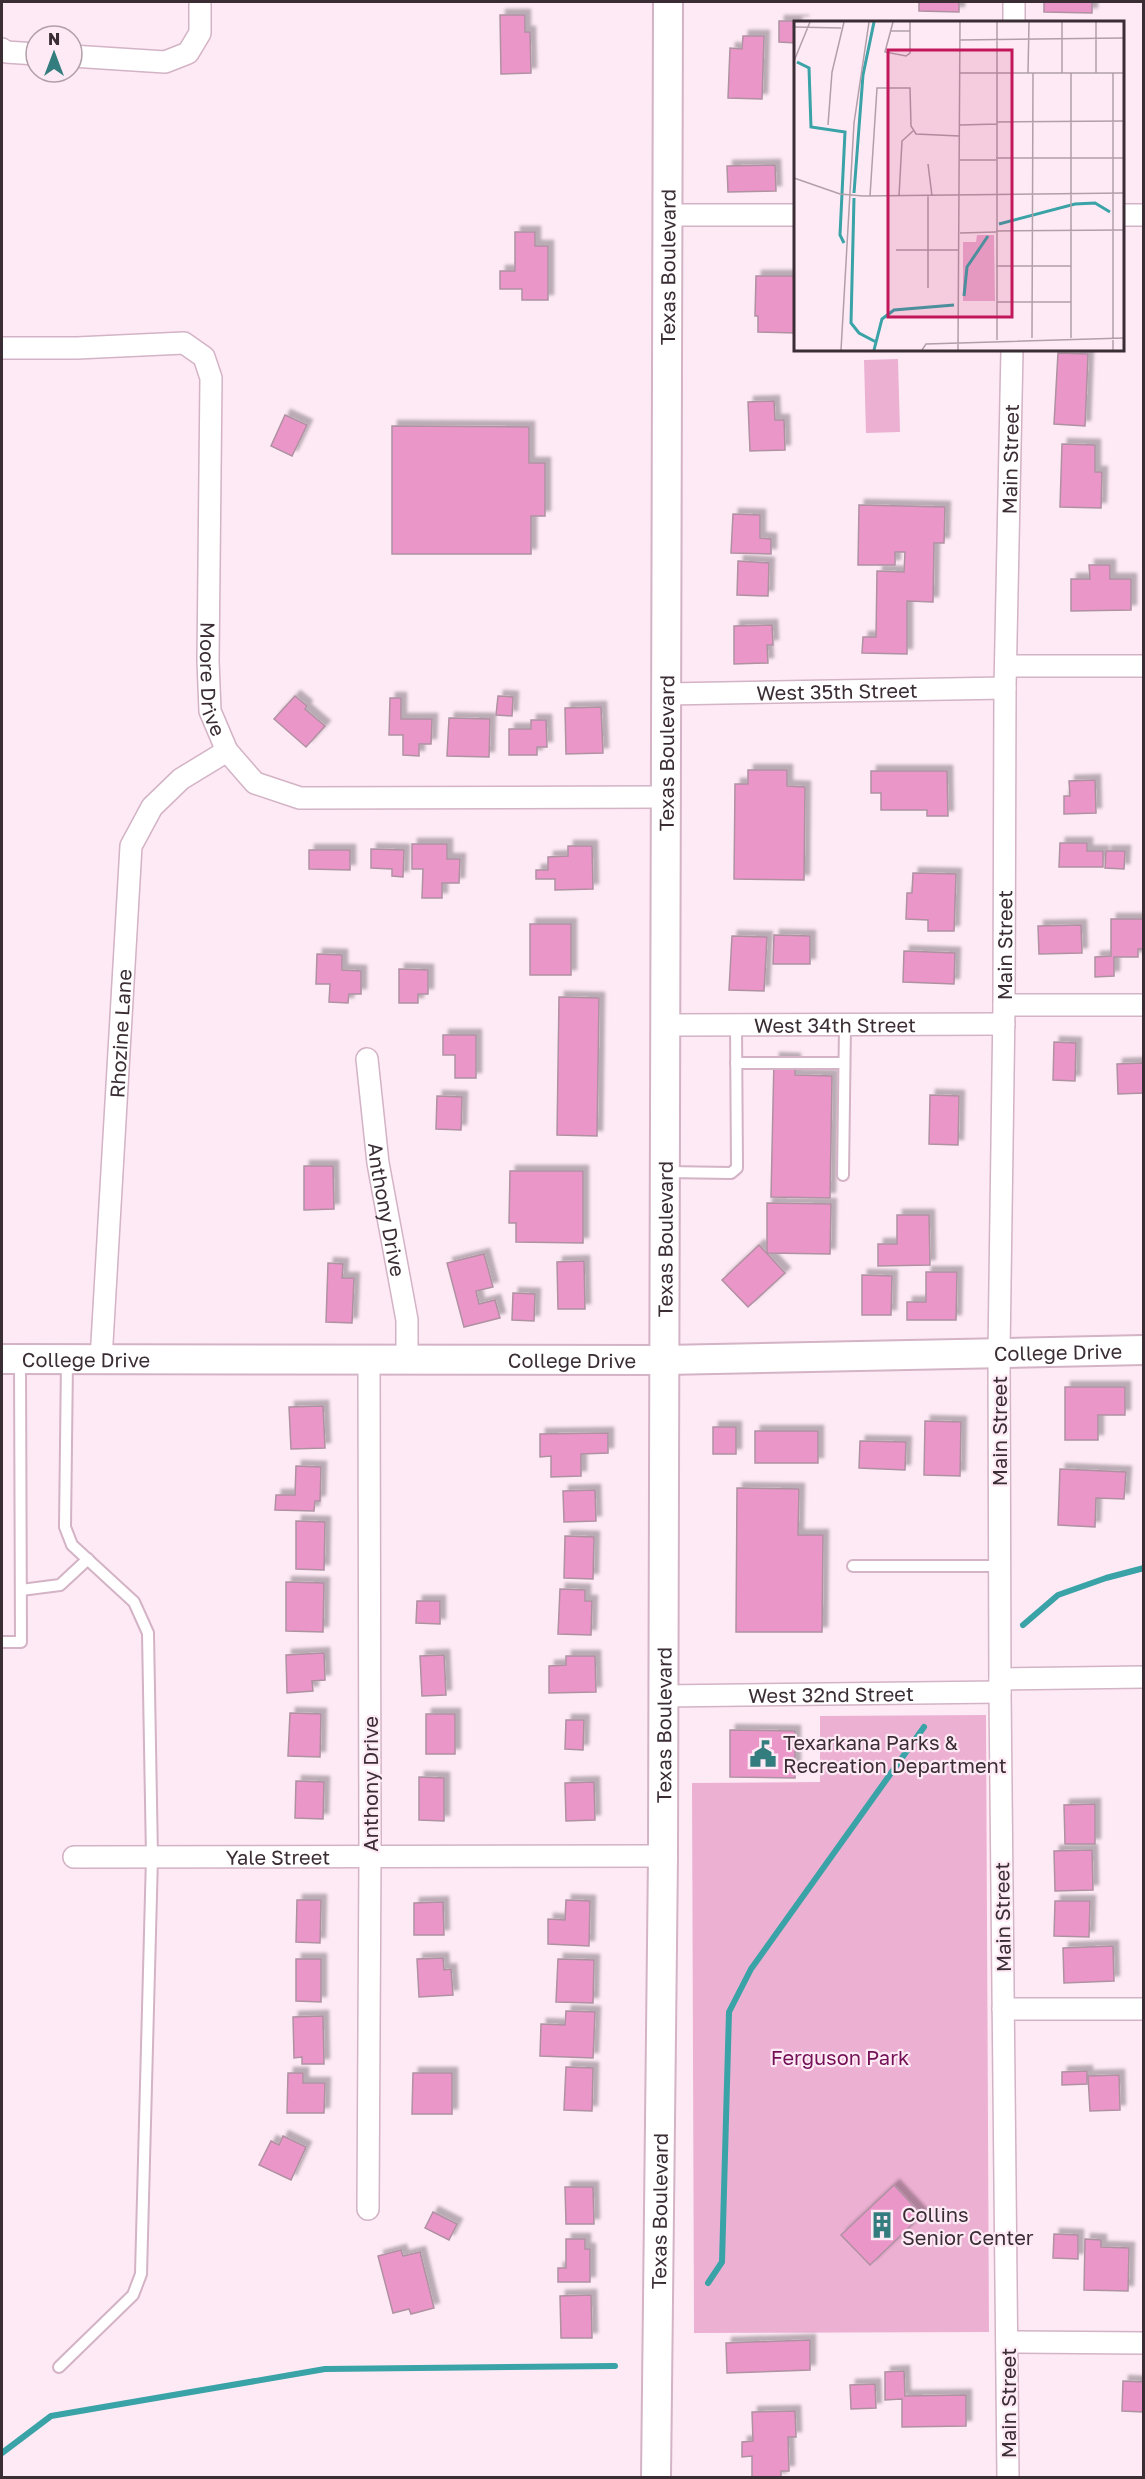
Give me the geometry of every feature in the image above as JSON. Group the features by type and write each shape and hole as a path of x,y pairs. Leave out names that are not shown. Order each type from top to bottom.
{"main road":[{"name":"Texas Boulevard","path":"656,2478 663,1856 664,797 667,694 668,2"},
{"name":"College Drive","path":"11,1359 665,1360 1143,1350"}],"street":[{"path":"84,57 165,62 188,53 200,33 200,2"},
{"path":"1014,2 1014,21"},
{"path":"2,49 6,52 24,53"},
{"path":"666,215 794,215"},
{"path":"1124,215 1143,215"},
{"name":"Moore Drive","path":"2,348 77,348 184,343 204,357 211,378 208,649 210,711 227,751 255,783 300,798 664,797"},
{"name":"Main Street","path":"1008,2478 999,1353 1004,1015 1005,688 1012,351"},
{"path":"1006,666 1143,666"},
{"name":"West 35th Street","path":"667,694 1005,688"},
{"name":"Rhozine Lane","path":"101,1360 131,846 152,807 181,779 227,751"},
{"name":"West 34th Street","path":"665,1025 845,1025 1143,1005"},
{"name":"Anthony Drive","path":"367,1059 378,1162 407,1320 407,1360"},
{"name":"Anthony Drive","path":"368,2209 369,1359"},
{"name":"West 32nd Street","path":"663,1696 1000,1685 1143,1677"},
{"name":"Yale Street","path":"74,1857 663,1856"},
{"path":"1003,2009 1143,2009"},
{"path":"1007,2342 1143,2343"}],"lane":[{"path":"665,1172 730,1173 737,1168 736,1025"},
{"path":"843,1175 845,1025"},
{"path":"736,1064 844,1063"},
{"path":"2,1642 21,1642 21,1590 11,1359"},
{"path":"59,2367 133,2295 141,2274 152,1857 148,1633 134,1602 72,1545 65,1527 67,1360"},
{"path":"21,1590 60,1585 88,1559"},
{"path":"853,1566 999,1566"}],"green space":[{"path":"898,359 900,432 866,433 864,360"},
{"name":"Ferguson Park","path":"986,1715 989,2332 694,2333 692,1783 820,1782 820,1716"}],"building":[{"path":"919,2 959,2 959,12 919,11"},
{"path":"1044,2 1092,2 1092,13 1044,12"},
{"path":"500,15 525,15 525,32 530,32 531,73 501,74"},
{"path":"779,21 794,21 794,43 779,42"},
{"path":"743,36 764,36 762,99 728,98 730,48 742,49"},
{"path":"775,165 776,191 728,192 727,166"},
{"path":"515,232 535,232 535,246 548,246 548,300 522,300 522,289 500,289 500,271 515,271"},
{"path":"756,276 794,276 794,333 758,332 758,316 755,316"},
{"path":"1058,353 1088,354 1085,426 1054,424"},
{"path":"774,401 775,420 784,420 785,450 750,451 748,402"},
{"path":"285,415 307,425 292,456 271,446"},
{"path":"392,426 529,427 529,463 545,463 545,516 531,516 531,554 392,554"},
{"path":"1062,444 1095,445 1095,472 1102,472 1101,508 1060,507"},
{"path":"859,505 945,507 944,543 934,543 933,602 907,601 907,654 862,653 863,637 876,637 877,571 904,572 905,552 895,552 895,565 858,565"},
{"path":"733,514 760,515 760,538 771,539 771,554 731,553"},
{"path":"738,561 769,563 768,596 737,595"},
{"path":"1089,565 1110,565 1110,579 1131,579 1131,610 1071,611 1071,579 1090,579"},
{"path":"772,625 773,645 767,645 768,663 734,664 734,626"},
{"path":"295,696 307,706 305,709 325,726 306,747 274,719"},
{"path":"498,696 513,697 512,716 496,715"},
{"path":"390,698 401,698 401,719 432,719 431,744 419,744 419,756 403,755 403,735 389,735"},
{"path":"601,707 603,753 566,754 565,708"},
{"path":"449,718 490,719 489,757 447,756"},
{"path":"531,720 546,720 547,747 537,747 537,755 509,755 509,729 531,729"},
{"path":"748,770 787,770 787,786 805,787 804,880 734,879 735,784 748,784"},
{"path":"871,771 947,771 948,816 927,816 927,810 881,810 881,793 871,793"},
{"path":"1095,780 1096,813 1064,814 1064,796 1070,796 1069,781"},
{"path":"1060,843 1087,843 1087,851 1103,851 1103,867 1059,867"},
{"path":"412,844 447,844 447,859 460,859 459,883 442,883 442,898 422,898 423,869 412,869"},
{"path":"568,846 592,846 593,889 555,890 555,879 536,879 536,870 548,870 548,857 568,856"},
{"path":"371,849 404,850 403,877 392,876 392,869 371,868"},
{"path":"309,850 350,850 350,870 309,869"},
{"path":"1106,851 1125,851 1124,869 1105,868"},
{"path":"913,873 956,874 954,931 928,931 928,920 906,919 907,893 912,893"},
{"path":"1111,919 1144,919 1144,949 1138,949 1138,957 1114,957 1114,976 1095,977 1095,957 1111,956"},
{"path":"530,924 571,924 571,975 530,975"},
{"path":"1081,925 1082,953 1039,954 1038,926"},
{"path":"774,935 810,936 810,964 773,964"},
{"path":"732,936 767,937 764,991 729,990"},
{"path":"904,951 955,953 954,984 903,982"},
{"path":"317,954 342,955 342,970 361,971 361,994 349,994 348,1003 329,1002 330,984 316,984"},
{"path":"399,969 428,970 428,994 418,994 418,1003 399,1003"},
{"path":"559,997 599,998 597,1136 557,1135"},
{"path":"443,1035 476,1035 476,1078 455,1078 455,1055 443,1055"},
{"path":"1054,1042 1076,1043 1075,1081 1053,1080"},
{"path":"774,1058 795,1059 795,1075 832,1076 830,1198 771,1197"},
{"path":"1144,1063 1144,1093 1118,1094 1117,1064"},
{"path":"930,1095 959,1096 958,1145 929,1144"},
{"path":"437,1096 462,1097 461,1130 436,1129"},
{"path":"304,1166 333,1166 334,1209 304,1210"},
{"path":"510,1171 583,1171 583,1243 516,1242 516,1223 509,1223"},
{"path":"767,1203 831,1204 830,1254 767,1253"},
{"path":"897,1215 929,1215 930,1265 878,1266 878,1244 897,1244"},
{"path":"759,1245 785,1273 748,1307 722,1280"},
{"path":"484,1254 493,1287 476,1291 479,1304 495,1300 500,1318 464,1327 447,1263"},
{"path":"584,1261 585,1309 558,1309 557,1262"},
{"path":"328,1263 343,1264 342,1278 354,1278 352,1323 326,1322"},
{"path":"926,1272 957,1272 956,1320 907,1320 907,1302 926,1302"},
{"path":"862,1275 892,1276 891,1315 862,1315"},
{"path":"513,1293 535,1294 534,1321 512,1320"},
{"path":"1065,1387 1125,1387 1125,1415 1098,1415 1098,1440 1065,1440"},
{"path":"323,1406 325,1448 291,1449 289,1407"},
{"path":"925,1421 961,1422 960,1476 924,1475"},
{"path":"713,1427 736,1427 736,1454 713,1454"},
{"path":"755,1431 818,1431 818,1463 755,1463"},
{"path":"608,1433 608,1453 581,1454 581,1476 551,1477 551,1456 540,1457 540,1434"},
{"path":"860,1441 906,1442 905,1470 859,1468"},
{"path":"296,1466 321,1467 320,1501 315,1501 314,1511 275,1510 276,1495 295,1495"},
{"path":"1060,1469 1126,1472 1124,1499 1096,1498 1095,1527 1058,1525"},
{"path":"737,1488 799,1489 798,1535 823,1535 822,1632 736,1632"},
{"path":"595,1490 596,1521 564,1522 563,1491"},
{"path":"296,1521 325,1522 324,1570 296,1569"},
{"path":"565,1536 594,1537 593,1579 564,1578"},
{"path":"286,1582 324,1583 323,1632 286,1631"},
{"path":"560,1589 585,1590 585,1601 592,1601 591,1635 558,1634"},
{"path":"417,1601 440,1601 440,1624 416,1623"},
{"path":"324,1653 325,1680 312,1681 313,1691 287,1693 286,1655"},
{"path":"444,1655 446,1695 422,1696 420,1656"},
{"path":"566,1656 595,1656 596,1692 549,1693 549,1666 566,1665"},
{"path":"290,1713 321,1714 320,1757 288,1756"},
{"path":"426,1714 455,1714 455,1754 426,1754"},
{"path":"566,1720 584,1720 583,1750 565,1749"},
{"name":"Texarkana Parks & Recreation Department","path":"730,1730 795,1731 795,1778 730,1777"},
{"path":"419,1777 444,1778 444,1821 419,1820"},
{"path":"296,1781 324,1782 323,1819 295,1818"},
{"path":"594,1782 595,1820 566,1821 565,1783"},
{"path":"1095,1804 1095,1844 1065,1844 1064,1805"},
{"path":"1092,1850 1093,1890 1055,1891 1054,1851"},
{"path":"297,1900 321,1900 320,1943 296,1942"},
{"path":"566,1900 590,1901 589,1946 548,1944 548,1919 565,1920"},
{"path":"1055,1901 1090,1901 1089,1937 1054,1936"},
{"path":"443,1902 444,1935 414,1935 414,1903"},
{"path":"1113,1946 1114,1981 1064,1983 1063,1948"},
{"path":"443,1958 444,1970 451,1969 453,1995 419,1997 417,1959"},
{"path":"296,1959 321,1959 321,2002 296,2001"},
{"path":"558,1959 594,1960 593,2003 556,2002"},
{"path":"566,2011 595,2012 593,2058 540,2056 541,2024 565,2025"},
{"path":"323,2016 324,2064 302,2064 302,2057 294,2058 293,2017"},
{"path":"566,2067 593,2068 592,2111 564,2110"},
{"path":"1087,2071 1087,2084 1062,2085 1062,2072"},
{"path":"288,2073 303,2073 303,2083 325,2083 324,2113 287,2113"},
{"path":"413,2073 452,2073 452,2114 412,2114"},
{"path":"1119,2075 1120,2110 1090,2111 1088,2076"},
{"path":"283,2136 306,2147 291,2180 259,2165 271,2141 279,2145"},
{"name":"Collins Senior Center","path":"894,2185 922,2215 870,2265 841,2235"},
{"path":"565,2187 593,2187 594,2224 566,2224"},
{"path":"433,2212 457,2224 449,2240 425,2228"},
{"path":"1054,2234 1078,2235 1078,2259 1053,2258"},
{"path":"566,2239 585,2239 585,2249 590,2249 590,2282 558,2282 558,2268 566,2268"},
{"path":"1085,2239 1101,2240 1101,2247 1129,2248 1128,2291 1084,2290"},
{"path":"401,2250 403,2256 420,2252 434,2308 411,2314 409,2309 393,2313 378,2256"},
{"path":"591,2295 592,2338 561,2338 560,2296"},
{"path":"810,2340 810,2370 727,2373 726,2343"},
{"path":"904,2371 905,2396 966,2395 966,2426 902,2427 902,2399 885,2400 885,2372"},
{"path":"1123,2381 1144,2382 1143,2412 1122,2411"},
{"path":"875,2384 876,2408 851,2409 850,2385"},
{"path":"795,2411 796,2437 788,2437 789,2471 781,2471 781,2478 752,2478 752,2456 742,2457 742,2442 753,2441 752,2412"}],"waterway":[{"path":"1023,1625 1058,1595 1106,1578 1144,1568"},
{"path":"708,2283 722,2262 729,2012 751,1969 924,1727"},
{"path":"2,2453 51,2416 325,2369 615,2366"}],"place":[{"name":"Texarkana Parks & Recreation Department","path":"763,1754"},
{"name":"Collins Senior Center","path":"882,2225"}]}
